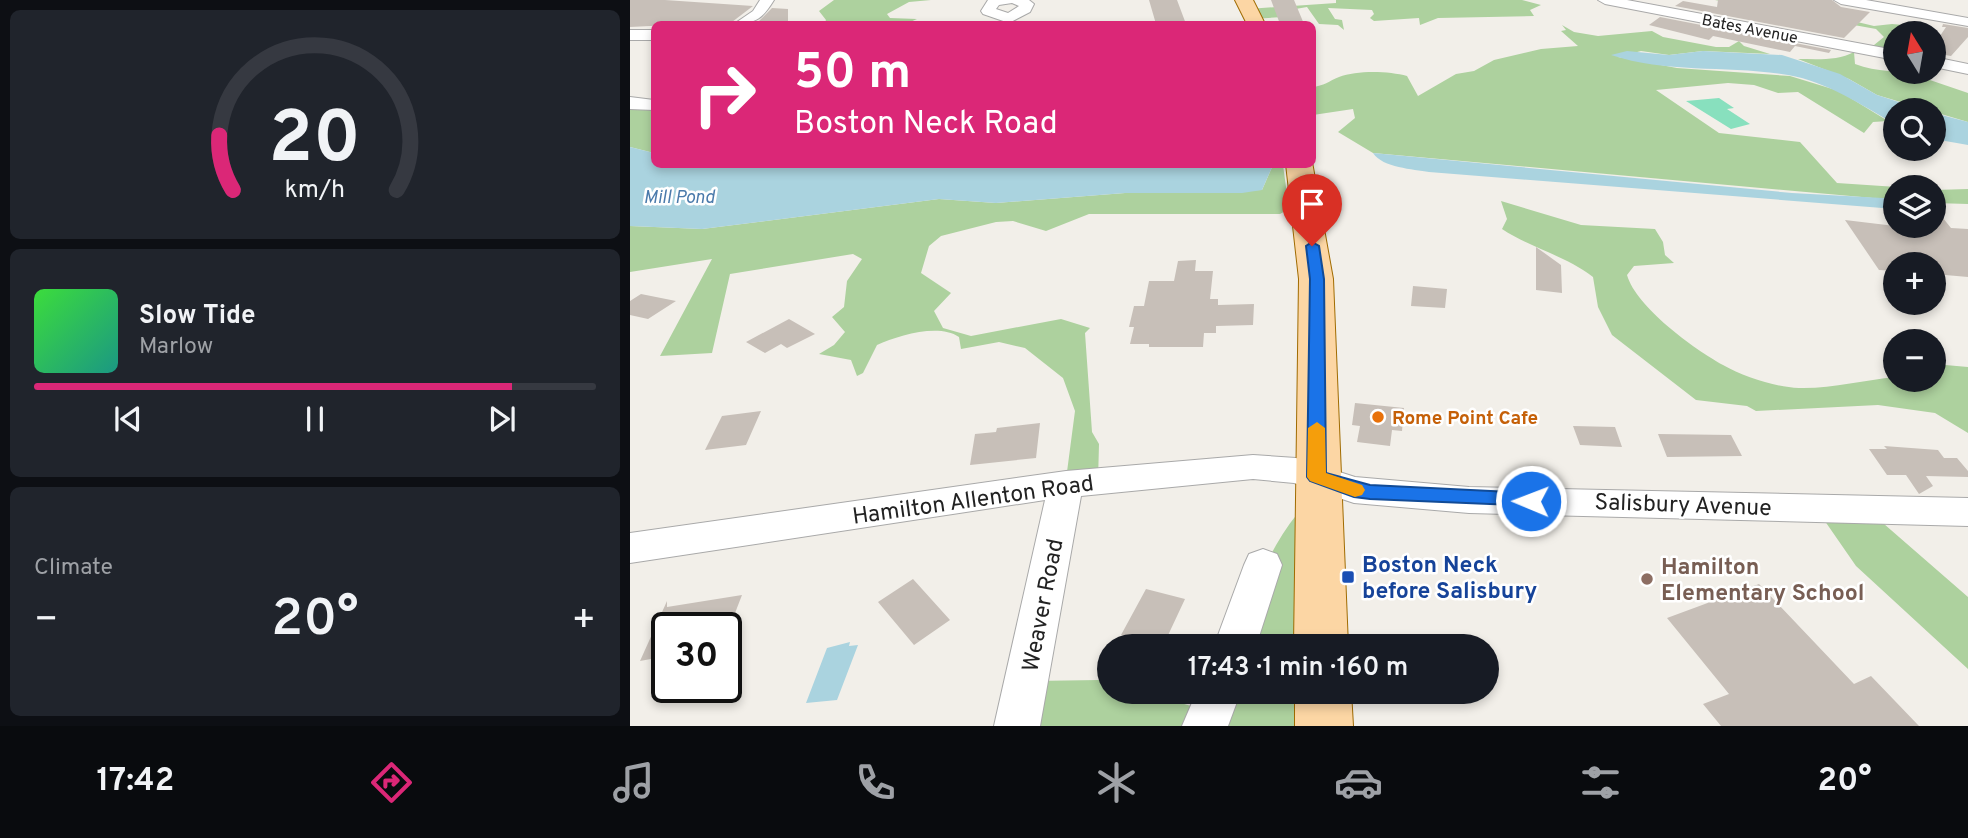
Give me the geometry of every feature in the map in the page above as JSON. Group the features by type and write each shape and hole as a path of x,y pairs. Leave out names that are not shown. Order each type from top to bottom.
{"main road":[{"path":"1244,0 1254,21"},
{"path":"1301,168 1317,279 1321,634"},
{"path":"1323,704 1324,726"}],"street":[{"path":"746,21 758,14 767,0"},
{"path":"1007,0 987,8 1007,21"},
{"path":"1010,21 1026,9 1027,4 1017,0"},
{"name":"Bates Avenue","path":"1605,0 1883,53"},
{"path":"1841,0 1968,22"},
{"path":"630,35 651,35"},
{"path":"1946,64 1968,69"},
{"path":"630,103 651,105"},
{"name":"Hamilton Allenton Road","path":"630,548 1066,484 1253,467 1296,471 1317,477"},
{"name":"Salisbury Avenue","path":"1317,477 1354,490 1469,500 1968,512"},
{"name":"Weaver Road","path":"1017,726 1066,484"},
{"path":"1239,634 1263,565"},
{"path":"1205,726 1214,704"}],"green space":[{"path":"834,0 931,0 909,2 887,14 890,18 917,19 912,21 826,21 819,11"},
{"path":"1336,0 1522,0 1541,5 1530,10 1534,16 1438,18 1420,25 1419,18 1374,21 1370,18 1374,14 1372,10 1328,8 1335,19 1342,20 1344,30 1338,25 1319,24 1307,7 1284,11 1283,17 1253,19 1248,9 1336,3"},
{"path":"1715,0 1765,0 1874,26 1883,25 1883,36 1876,29"},
{"path":"1562,25 1574,32 1598,36 1652,31 1663,37 1716,47 1729,47 1739,41 1744,46 1770,54 1703,51 1669,55 1641,51 1618,57 1677,68 1790,76 1839,91 1883,118 1883,121 1873,122 1864,133 1798,92 1778,93 1754,85 1728,83 1656,90 1719,133 1800,142 1837,183 1883,186 1883,199 1373,153 1338,132 1355,118 1353,109 1316,115 1316,86 1339,77 1373,72 1407,76 1418,96 1456,74 1474,71 1494,60 1541,49 1578,46 1561,31 1566,30"},
{"path":"1883,38 1883,51 1869,49"},
{"path":"1854,52 1855,64 1883,70 1883,84 1942,84 1968,93 1968,122 1946,115 1946,98 1887,98 1849,79 1798,59 1848,55"},
{"path":"1719,98 1734,108 1727,109 1750,124 1731,129 1686,101"},
{"path":"630,103 651,105 651,152 630,147"},
{"path":"1272,168 1283,168 1289,209 1280,214 1089,214 1046,231 1013,221 996,222 941,236 929,246 921,273 951,293 934,311 943,328 971,336 1061,319 1090,328 1085,333 1092,432 1099,444 1098,481 1065,487 1075,411 1063,378 1025,348 999,342 961,349 959,337 950,333 918,332 877,345 863,373 857,376 851,360 819,354 834,345 845,332 832,317 844,307 847,281 862,259 853,254 730,274 712,353 660,356 712,259 630,272 630,226 702,229 939,199 996,203 1125,193 1262,190"},
{"path":"1968,189 1968,204 1946,203 1946,190"},
{"path":"1501,201 1581,225 1655,229 1663,242 1665,255 1674,263 1634,266 1627,275 1633,287 1654,313 1682,338 1723,365 1750,377 1780,386 1799,388 1883,379 1883,392 1946,392 1946,365 1968,367 1968,433 1935,413 1878,405 1756,411 1747,406 1696,400 1612,335 1598,307 1593,277 1571,263 1502,229 1507,219"},
{"path":"1298,513 1323,634 1238,634 1268,560"},
{"path":"1820,514 1876,517 1968,597 1968,669 1856,566"},
{"path":"1097,680 1097,704 1184,704 1205,710 1208,704 1326,704 1327,726 1015,726 1032,681"}],"water":[{"path":"1627,51 1669,55 1703,51 1782,55 1840,74 1886,98 1883,98 1883,117 1844,95 1803,78 1766,72 1654,65 1611,55"},
{"path":"1946,116 1968,122 1968,145 1946,141"},
{"name":"Mill Pond","path":"630,147 651,152 651,168 1272,168 1262,190 1242,193 1125,193 996,203 939,199 702,229 630,226"},
{"path":"1373,153 1792,193 1883,198 1883,208 1429,172 1391,165"},
{"path":"850,642 849,646 858,645 837,700 806,703 827,648"}],"building":[{"path":"630,0 753,6 733,21 651,21 651,26 630,27"},
{"path":"1149,0 1177,0 1185,21 1155,21"},
{"path":"1271,0 1294,0 1303,21 1279,21"},
{"path":"1718,0 1832,0 1841,7 1870,12 1844,38 1675,6 1683,1 1717,7"},
{"path":"772,8 788,9 788,21 759,21"},
{"path":"1660,17 1831,50 1829,53 1795,46 1790,52 1713,36 1709,40 1649,25"},
{"path":"1946,24 1968,28 1968,37 1951,56 1946,55"},
{"path":"1845,220 1883,225 1883,238 1946,238 1946,222 1951,228 1968,229 1968,277 1946,275 1946,252 1883,252 1883,270 1879,270"},
{"path":"1536,247 1561,265 1562,293 1536,290"},
{"path":"1196,260 1195,271 1213,271 1210,299 1218,299 1218,305 1254,304 1253,325 1216,326 1216,333 1204,333 1203,347 1149,347 1149,344 1130,344 1134,327 1129,327 1134,306 1144,306 1149,281 1174,281 1178,261"},
{"path":"1413,286 1447,289 1445,308 1411,306"},
{"path":"641,294 676,301 648,319 630,315 630,301"},
{"path":"789,319 815,334 787,348 781,344 765,353 746,342"},
{"path":"1355,403 1404,408 1402,431 1392,430 1390,446 1357,442 1360,426 1352,425"},
{"path":"761,411 746,445 705,450 722,416"},
{"path":"1040,423 1036,458 970,465 975,434 996,432 997,428"},
{"path":"1573,426 1615,427 1622,447 1580,445"},
{"path":"1658,434 1731,435 1742,456 1667,457"},
{"path":"1884,446 1938,450 1944,458 1957,458 1968,471 1968,477 1926,476 1933,486 1919,494 1906,475 1887,475 1869,449 1887,449"},
{"path":"913,579 950,620 914,645 878,602"},
{"path":"1759,584 1854,684 1871,676 1919,726 1721,726 1703,704 1729,694 1667,618"},
{"path":"1146,589 1185,599 1169,634 1122,634"},
{"path":"742,595 735,612 662,612 667,601 667,607"},
{"path":"651,637 651,659 640,661"}],"slow traffic":[{"path":"1317,428 1317,477 1355,490"}],"place":[{"name":"Rome Point Cafe","path":"1378,417"},
{"name":"Boston Neck before Salisbury","path":"1348,577"},
{"name":"Hamilton Elementary School","path":"1647,579"}],"route":[{"path":"1312,246 1317,279 1317,477 1339,486 1370,492 1469,500 1531,501"}]}
